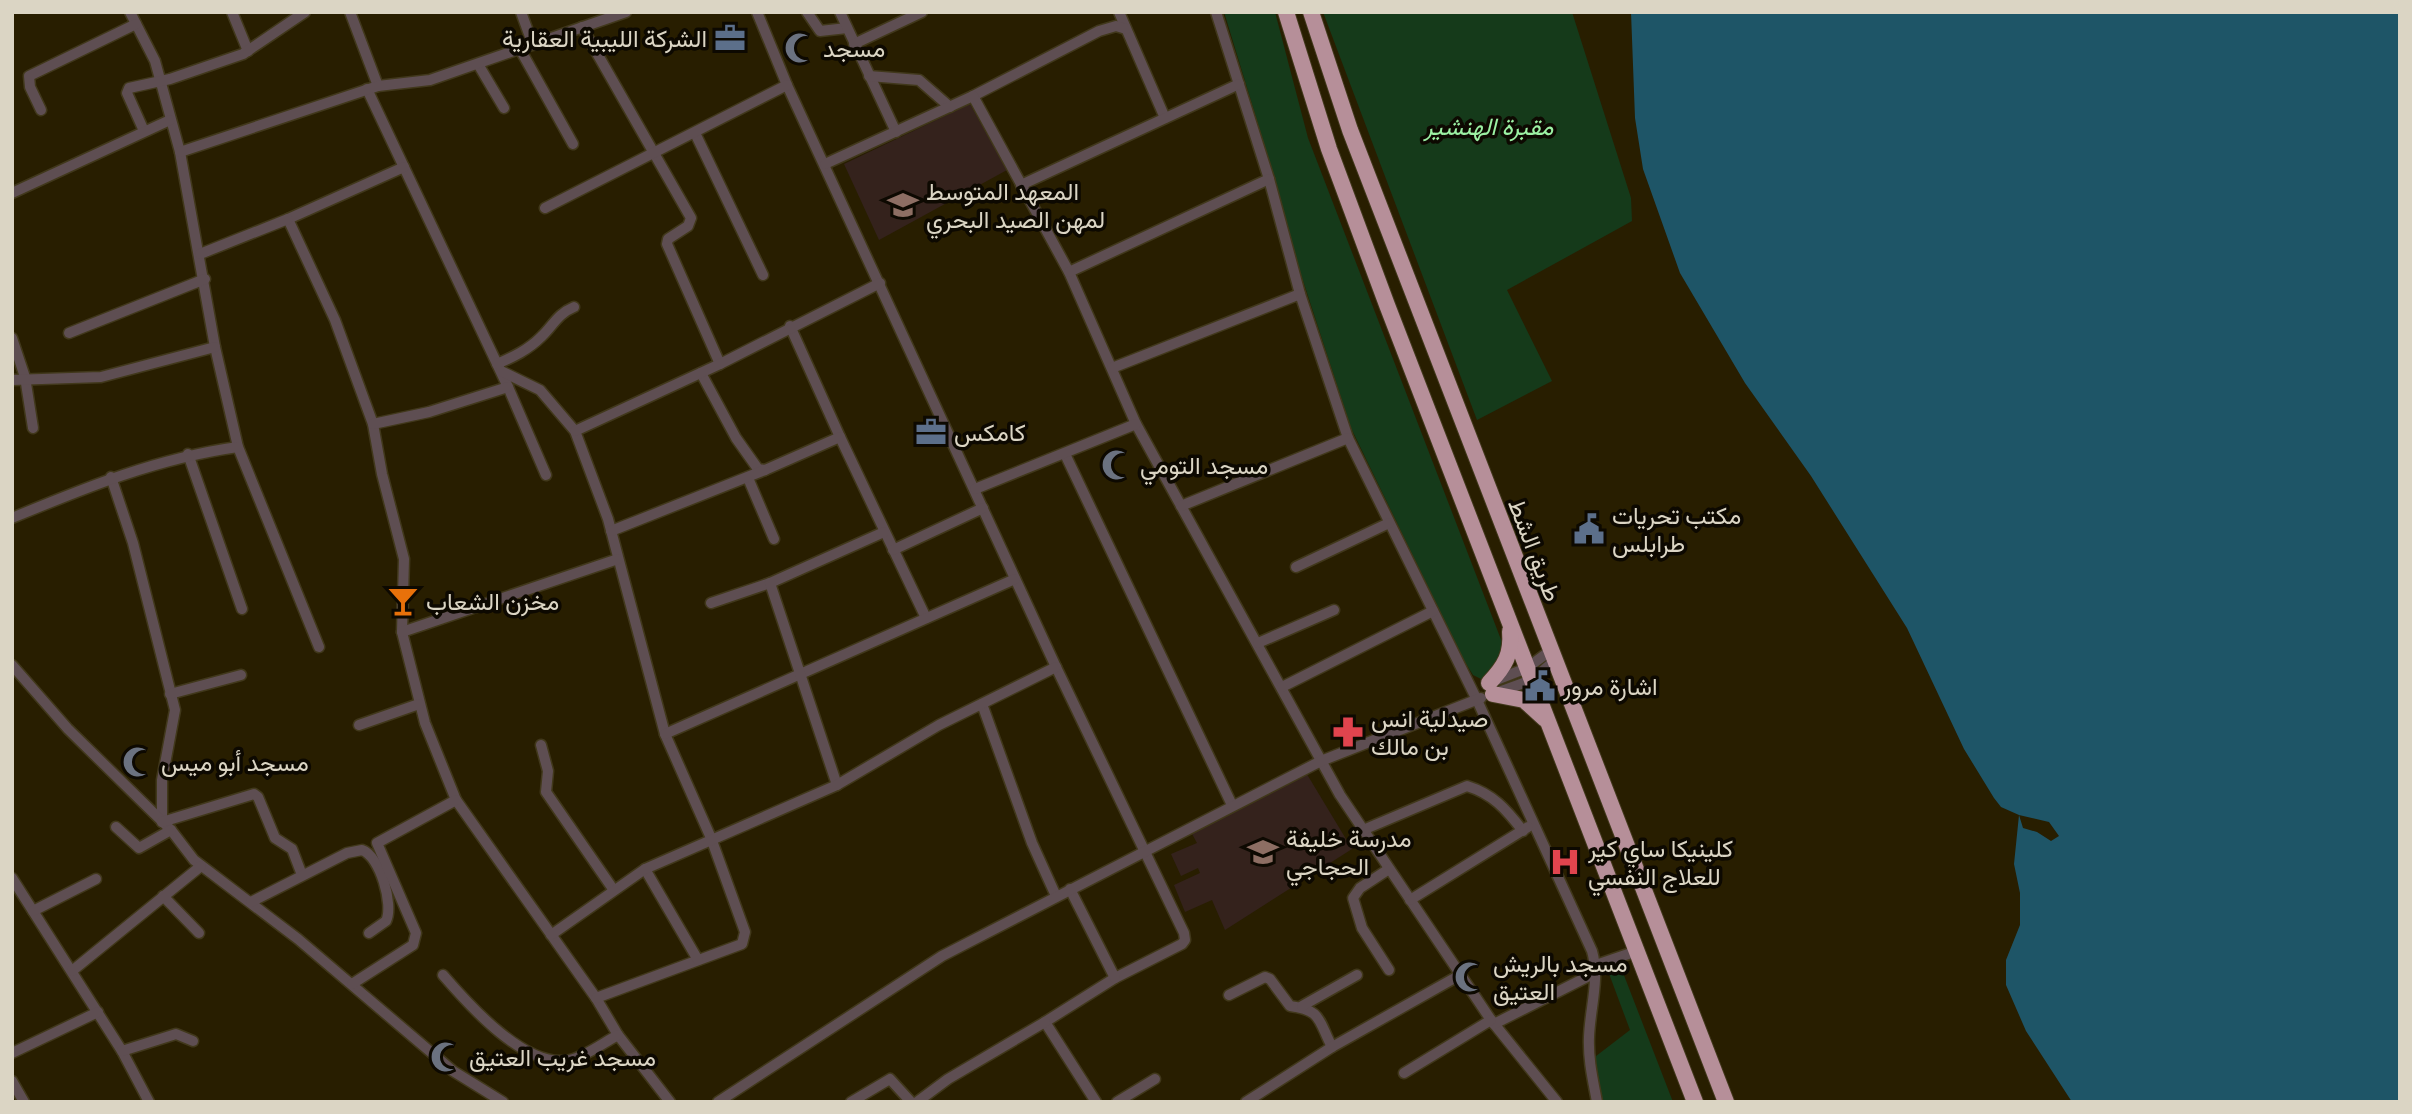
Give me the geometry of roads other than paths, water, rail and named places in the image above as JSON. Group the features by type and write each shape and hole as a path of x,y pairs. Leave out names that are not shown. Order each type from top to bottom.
{"highway":[{"name":"طريق الشط","path":"1286,12 1334,162 1695,1102"},
{"name":"طريق الشط","path":"1311,12 1350,130 1726,1102"},
{"path":"1509,622 1511,646 1508,660 1485,694 1524,700 1549,723"}],"street":[{"path":"130,12 155,61 180,152 215,346 239,447 319,647"},
{"path":"232,12 248,51"},
{"path":"144,131 128,89 248,51 305,12"},
{"path":"350,12 372,88 404,167 499,367 546,475"},
{"path":"522,12 533,45"},
{"path":"180,152 372,88 430,80 625,12"},
{"path":"757,12 1015,579 1185,940 1115,978 948,1079 916,1102"},
{"path":"807,12 821,31 848,28"},
{"path":"840,12 896,132"},
{"path":"854,44 922,12"},
{"path":"1119,12 1165,118"},
{"path":"1216,12 1269,179 1300,294 1348,438 1433,611 1485,694 1533,824 1595,969 1589,1036 1590,1068 1597,1102"},
{"path":"41,110 29,76 136,23"},
{"path":"825,164 973,96 1098,31 1116,26 1126,29"},
{"path":"582,27 691,218 688,226 668,239 667,244 720,364"},
{"path":"520,49 573,145"},
{"path":"478,64 504,108"},
{"path":"869,76 919,80 950,107"},
{"path":"1021,185 1239,84"},
{"path":"545,208 788,85"},
{"path":"973,96 1069,272 1136,424 1321,761 1363,830 1460,975 1493,1022 1557,1102"},
{"path":"12,193 170,120"},
{"path":"695,133 763,275"},
{"path":"200,254 288,219 404,167"},
{"path":"1069,272 1269,179"},
{"path":"288,219 335,320 373,424 382,474 404,559 402,632 419,705 456,800 596,998 618,1035 670,1102"},
{"path":"69,333 205,279"},
{"path":"575,431 720,364 790,326 880,283"},
{"path":"1112,368 1300,294"},
{"path":"499,367 543,336 558,315 574,307"},
{"path":"790,326 926,618"},
{"path":"12,338 25,377 33,428"},
{"path":"12,380 25,377 102,377 215,346"},
{"path":"499,367 540,390 575,431 611,531 665,734 711,838 745,932 742,944 596,998"},
{"path":"701,373 736,438 754,465 765,470"},
{"path":"373,424 429,411 508,387"},
{"path":"975,489 1136,424"},
{"path":"611,531 748,478 840,437"},
{"path":"1181,506 1348,438"},
{"path":"12,518 111,477 188,454 239,447"},
{"path":"188,454 242,609"},
{"path":"1065,454 1232,805"},
{"path":"111,477 133,543 175,710 162,780 167,826"},
{"path":"748,478 774,539"},
{"path":"893,550 983,508"},
{"path":"1296,567 1390,523"},
{"path":"711,603 770,583 884,532"},
{"path":"402,632 618,559"},
{"path":"665,734 1015,579"},
{"path":"770,583 837,785"},
{"path":"1258,643 1334,610"},
{"path":"1282,687 1433,611"},
{"path":"718,1102 908,976 1056,896 1321,761 1530,674 1552,656"},
{"path":"12,665 68,729 167,826 201,866 251,902 352,984 453,1071 503,1102"},
{"path":"551,935 645,869 837,785 939,725 1056,667"},
{"path":"170,694 241,675"},
{"path":"982,704 1032,843 1056,896"},
{"path":"359,725 419,705"},
{"path":"541,745 548,771 545,787 550,801 613,889"},
{"path":"1363,830 1467,786 1486,792 1504,807 1523,831"},
{"path":"116,827 138,848 167,826 254,794 261,803 275,838 292,849 302,875"},
{"path":"352,984 413,944 416,933 377,843 456,800"},
{"path":"1410,900 1533,824"},
{"path":"251,902 355,850 368,852 390,901 386,921 369,933"},
{"path":"72,971 201,866"},
{"path":"645,869 698,960"},
{"path":"1389,869 1360,888 1353,898 1362,928 1389,970"},
{"path":"12,878 122,1051 149,1102"},
{"path":"33,911 96,879"},
{"path":"1070,889 1115,978"},
{"path":"163,896 199,933"},
{"path":"1404,1073 1493,1022 1595,969 1637,951"},
{"path":"443,975 488,1025 539,1055 558,1061 572,1060 618,1035"},
{"path":"1302,1006 1357,975"},
{"path":"1246,1102 1332,1047 1460,975"},
{"path":"1229,995 1265,977 1273,982 1290,1006 1302,1006 1314,1012 1332,1047"},
{"path":"12,1053 98,1012"},
{"path":"1045,1022 1096,1102"},
{"path":"122,1051 176,1034 193,1041"},
{"path":"851,1102 890,1079 911,1102"},
{"path":"1117,1102 1154,1079"},
{"path":"12,1081 24,1102"}],"water":[{"path":"1631,12 2400,12 2400,1102 2072,1102 2026,1031 2006,985 2006,960 2020,925 2020,893 2014,864 2019,815 2001,807 1994,798 1964,749 1907,628 1811,476 1745,383 1680,273 1643,169 1635,118"}],"place":[{"name":"الشركة الليبية العقارية","path":"730,38"},
{"name":"مسجد","path":"800,48"},
{"name":"المعهد المتوسط لمهن الصيد البحري","path":"903,205"},
{"name":"كامكس","path":"931,432"},
{"name":"مسجد التومي","path":"1117,465"},
{"name":"مكتب تحريات طرابلس","path":"1589,529"},
{"name":"مخزن الشعاب","path":"403,601"},
{"name":"اشارة مرور","path":"1540,686"},
{"name":"صيدلية انس بن مالك","path":"1348,732"},
{"name":"مسجد أبو ميس","path":"138,762"},
{"name":"مدرسة خليفة الحجاجي","path":"1263,852"},
{"name":"كلينيكا ساي كير للعلاج النفسي","path":"1565,862"},
{"name":"مسجد بالريش العتيق","path":"1470,977"},
{"name":"مسجد غريب العتيق","path":"446,1057"}],"park label":[{"name":"مقبرة الهنشير","path":"1489,126"}]}
